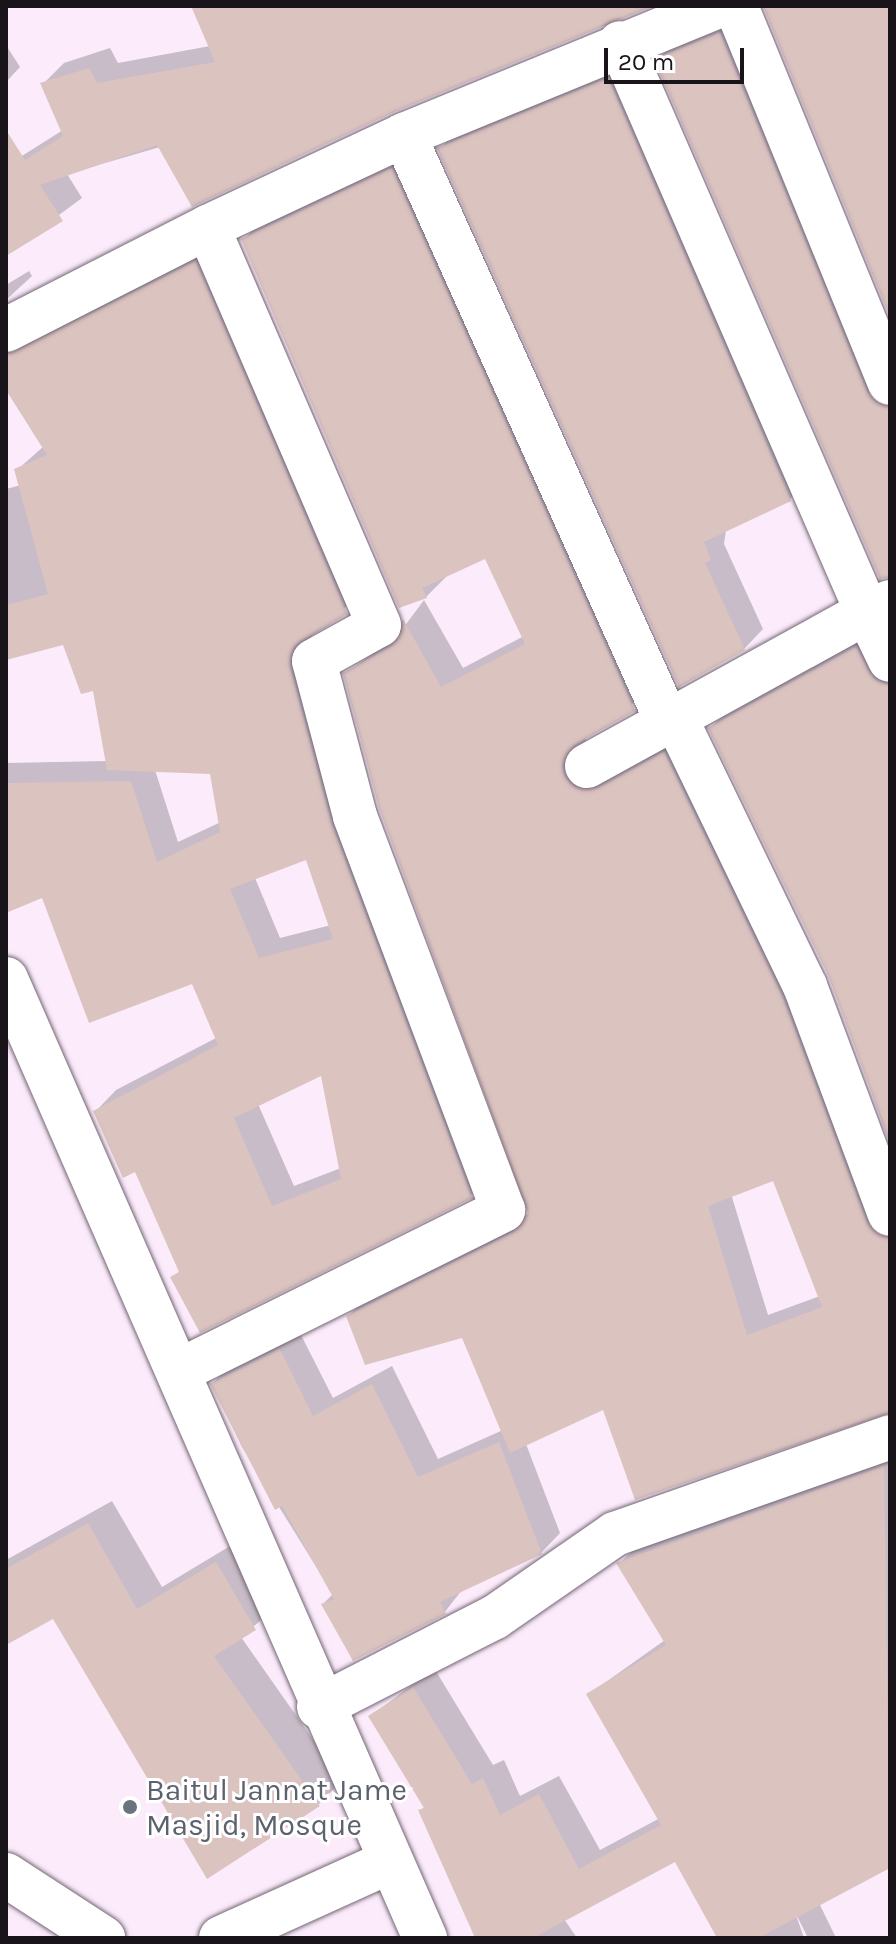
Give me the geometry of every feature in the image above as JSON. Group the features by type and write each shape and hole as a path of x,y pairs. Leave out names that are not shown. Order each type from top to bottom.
{"street":[{"path":"6,330 208,227 404,135 620,43 719,7 890,383"},
{"path":"620,43 879,607 890,660"},
{"path":"404,135 670,717 805,986 890,1214"},
{"path":"179,1371 503,1210 355,816 314,661 379,625 208,227"},
{"path":"587,766 670,717 879,607"},
{"path":"6,979 179,1371 386,1863 425,1938"},
{"path":"319,1707 495,1617 615,1534 890,1437"},
{"path":"221,1938 386,1863"},
{"path":"6,1875 103,1938"}],"building":[{"path":"191,6 653,6 394,112 192,207 157,145 40,185 63,221 6,256 6,130 25,160 63,136 40,83 89,68 97,83 215,62"},
{"path":"763,6 890,6 890,317"},
{"path":"720,33 867,392 890,407 890,577 880,579 654,59"},
{"path":"608,78 791,501 704,542 711,560 705,563 745,650 679,687 437,148"},
{"path":"392,168 635,711 574,745 562,765 565,777 575,788 598,788 664,752 782,996 867,1223 890,1238 890,1413 635,1500 603,1410 510,1453 462,1338 365,1365 346,1316 514,1232 528,1213 379,808 343,673 392,646 403,619 441,687 525,644 485,559 422,588 427,598 399,608 241,239","holes":["773,1181 822,1307 747,1335 708,1206"]},
{"path":"196,261 347,614 294,646 290,667 332,825 472,1198 200,1333 170,1277 179,1272 135,1172 123,1178 93,1111 218,1045 192,984 89,1023 42,898 6,913 6,783 131,781 157,862 220,832 210,774 107,770 93,691 81,694 63,645 6,660 6,605 48,594 14,469 47,455 6,390 6,355","holes":["306,860 333,939 259,958 230,889","321,1076 341,1179 272,1206 234,1118"]},
{"path":"856,647 875,680 890,685 890,1142 828,975 708,728"},
{"path":"280,1349 313,1416 372,1384 418,1477 499,1442 542,1554 440,1602 446,1614 353,1661 321,1604 334,1599 282,1506 275,1510 210,1384"},
{"path":"884,1466 890,1868 758,1938 717,1938 675,1862 533,1938 475,1938 418,1810 424,1808 368,1716 413,1687 472,1784 483,1778 500,1815 539,1794 579,1869 661,1825 586,1694 666,1645 616,1563"},
{"path":"88,1523 137,1609 216,1562 256,1630 214,1656 320,1806 207,1879 53,1619 6,1645 6,1569"}],"place":[{"name":"Baitul Jannat Jame Masjid, Mosque","path":"130,1807"}]}
